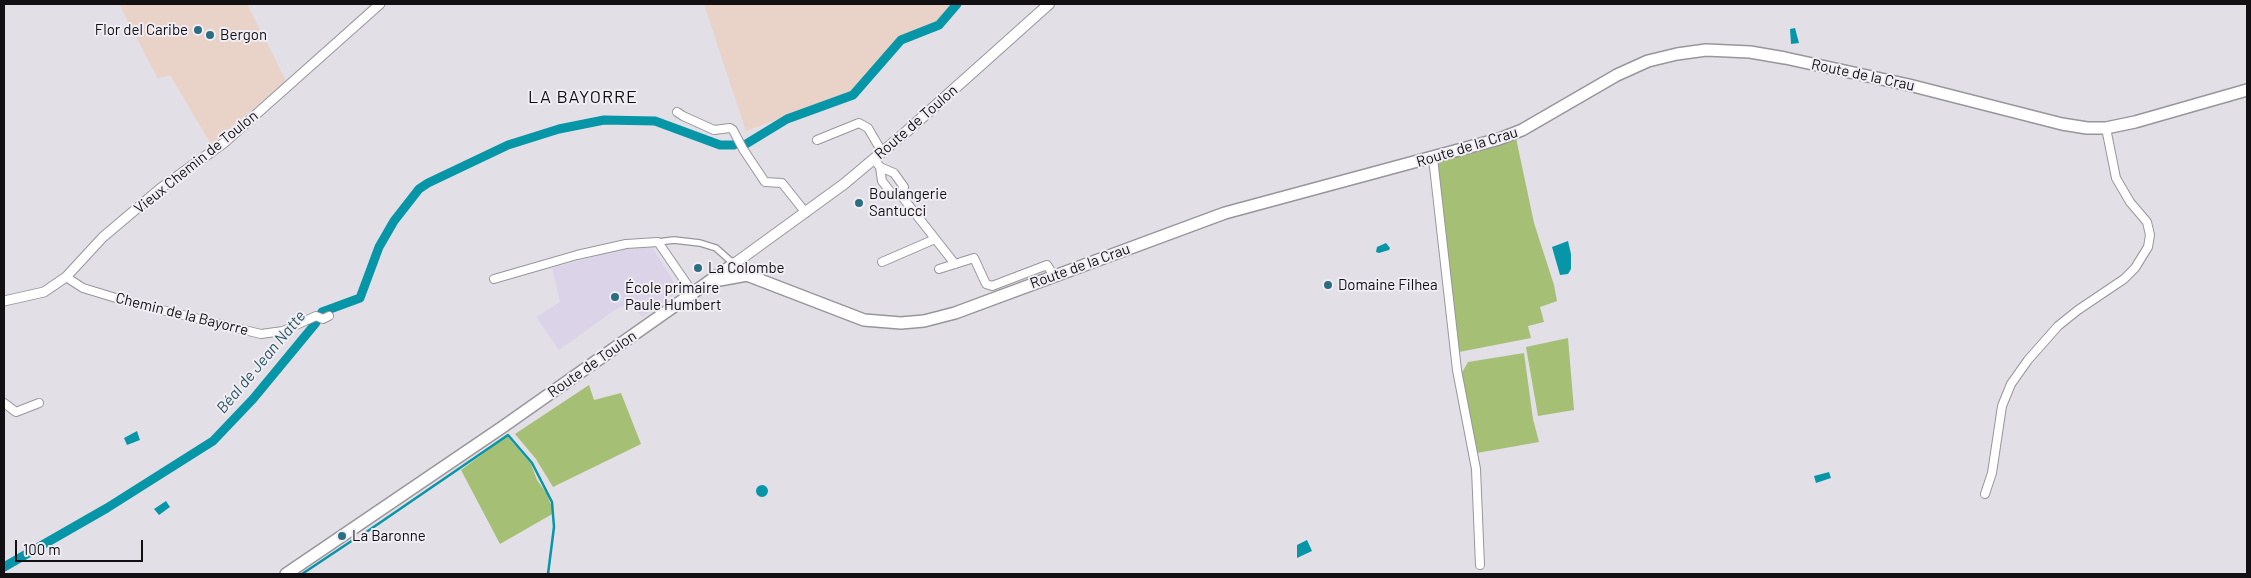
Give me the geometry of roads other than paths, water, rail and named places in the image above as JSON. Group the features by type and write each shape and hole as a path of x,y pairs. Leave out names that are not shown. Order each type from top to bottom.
{"main road":[{"name":"Route de Toulon","path":"286,574 504,426 710,282 879,159 1049,4"},
{"name":"Route de la Crau","path":"734,264 748,275 864,320 901,324 924,321 955,313 1225,213 1485,144 1522,130 1616,74 1648,61 1676,54 1706,50 1750,52 1785,58 1910,85 2062,124 2087,128 2106,128 2135,122 2247,90"},
{"path":"710,282 748,275"}],"street":[{"name":"Vieux Chemin de Toulon","path":"4,301 44,292 66,277 103,237 161,188 225,142 380,4"},
{"path":"677,112 714,130 730,128 733,130 765,182 782,183 806,213"},
{"path":"816,140 859,123 868,128 879,159 882,181 893,195 900,194"},
{"path":"1985,494 1992,473 2002,406 2012,384 2028,360 2058,326 2124,278 2135,268 2148,247 2150,236 2147,222 2130,202 2116,178 2106,128"},
{"path":"1433,158 1457,370 1476,468 1480,565"},
{"path":"879,159 894,173 904,187 900,194"},
{"path":"900,194 955,264"},
{"path":"882,262 935,239"},
{"path":"494,279 626,244 674,240 700,243 716,248 734,264"},
{"path":"658,242 693,293"},
{"path":"939,269 974,258 986,284 992,286 1047,265 1054,276"},
{"name":"Chemin de la Bayorre","path":"66,277 83,288 129,302 261,334 283,331 323,317"},
{"path":"4,403 16,412 39,403"}],"water":[{"path":"1795,28 1799,43 1791,44 1790,29"},
{"path":"1568,241 1571,254 1571,269 1568,274 1560,275 1552,247"},
{"path":"1386,243 1390,248 1389,250 1376,252 1377,247"},
{"path":"137,431 140,440 127,445 124,438"},
{"path":"1829,472 1831,478 1816,483 1814,476"},
{"path":"760,485 764,485 768,491 764,497 760,497 756,493 756,489"},
{"path":"166,501 170,507 159,515 154,509"},
{"path":"1307,540 1312,551 1297,558 1297,545"}],"waterway":[{"name":"Béal de Jean Natte","path":"746,144 787,119 853,95 901,40 939,25 957,4"},
{"name":"Béal de Jean Natte","path":"4,567 107,508 213,441 253,399 315,324 322,312 360,298 379,247 394,221 419,189 428,183 508,145 559,129 604,120 655,121 720,145 734,145"},
{"path":"362,535 508,435 532,463 552,502 554,527 548,574"},
{"path":"302,574 353,540"}],"place":[{"name":"Flor del Caribe","path":"198,30"},
{"name":"Bergon","path":"210,35"},
{"name":"Boulangerie Santucci","path":"859,203"},
{"name":"La Colombe","path":"698,268"},
{"name":"Domaine Filhea","path":"1328,285"},
{"name":"École primaire Paule Humbert","path":"615,297"},
{"name":"La Baronne","path":"342,536"}],"district":[{"name":"LA BAYORRE","path":"583,97"}]}
